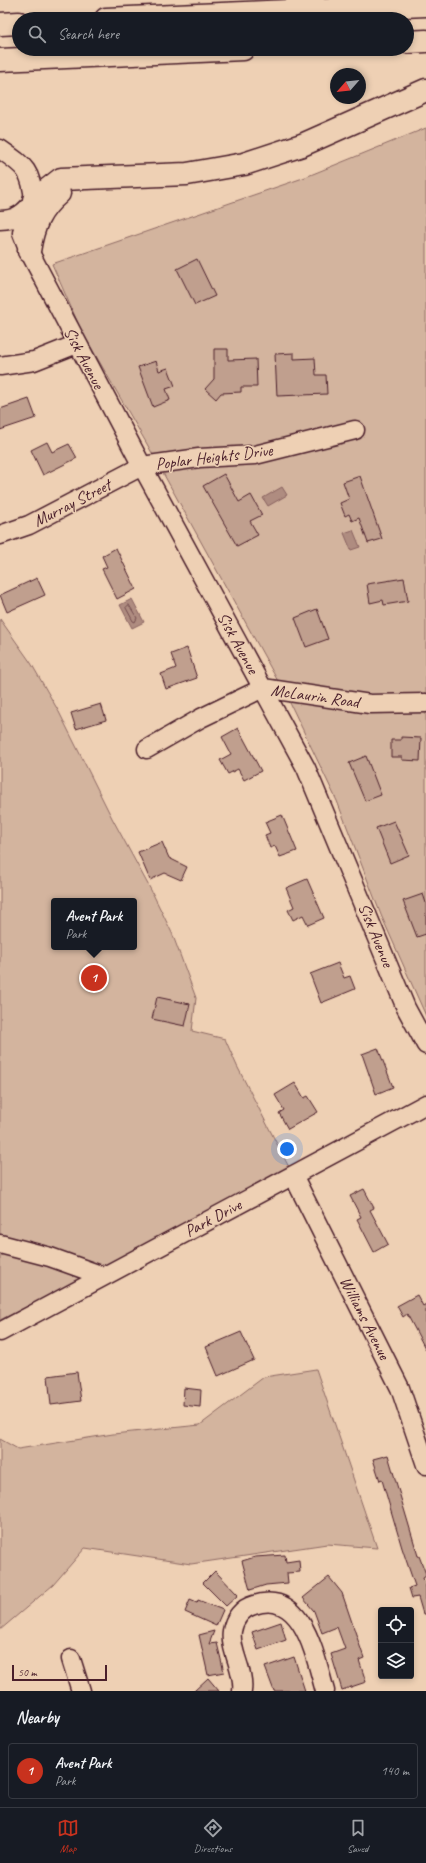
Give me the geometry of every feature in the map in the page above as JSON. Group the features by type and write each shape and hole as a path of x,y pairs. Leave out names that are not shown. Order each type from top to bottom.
{"highway":[{"path":"266,12 426,5"},
{"path":"0,24 12,23"},
{"path":"414,42 426,41"},
{"path":"0,60 88,56"},
{"path":"31,205 61,179 81,177 187,174 244,164 302,145 426,90"},
{"path":"29,251 33,229 41,212 63,189 81,177"}],"street":[{"name":"Sisk Avenue","path":"0,149 27,170 32,184 31,205 22,233 29,251 142,466 306,768 406,1008 426,1045"},
{"path":"0,220 8,220 18,217 31,205"},
{"name":"Sisk Avenue","path":"0,223 29,251"},
{"path":"0,366 34,361 77,344"},
{"name":"Poplar Heights Drive","path":"142,466 199,458 255,455 355,430"},
{"name":"Murray Street","path":"0,535 30,525 142,466"},
{"name":"McLaurin Road","path":"146,748 201,718 263,688 370,704 426,703"},
{"name":"Park Drive","path":"0,1332 426,1104"},
{"name":"Williams Avenue","path":"293,1175 400,1388 426,1465"},
{"path":"0,1244 50,1257 103,1276"},
{"path":"242,1691 242,1674 232,1633 235,1623 244,1610 254,1605 266,1602 279,1603 290,1609 301,1621 325,1691"},
{"path":"71,1659 81,1691"}],"shaded area":[{"path":"426,128 426,1016 381,915 337,801 290,703 147,444 81,330 52,264 303,178"},
{"path":"0,619 31,663 59,712 172,933 196,998 192,1031 225,1039 237,1066 293,1175 0,1320"},
{"path":"316,1369 377,1548 327,1544 191,1564 85,1548 53,1585 0,1630 0,1439 18,1449 113,1434 200,1425 264,1377"}],"water":[{"path":"282,487 287,495 268,506 263,498"},
{"path":"353,530 360,547 351,550 344,533"},
{"path":"132,599 144,622 132,628 120,605"}],"building":[{"path":"197,259 215,296 195,305 177,269"},
{"path":"214,349 228,349 228,360 256,359 257,387 241,387 241,392 221,393 216,399 205,389 214,379"},
{"path":"294,353 294,359 315,358 316,375 326,375 327,394 277,396 275,354"},
{"path":"156,361 159,371 168,368 175,386 166,389 170,400 153,407 138,367"},
{"path":"29,399 36,418 0,430 0,409"},
{"path":"47,442 52,452 69,444 77,458 43,475 31,450"},
{"path":"224,474 239,502 251,495 262,515 250,521 258,535 237,546 203,486"},
{"path":"360,476 382,539 368,543 359,518 352,521 349,514 345,516 340,503 349,499 343,482"},
{"path":"116,548 136,589 117,599 102,569 107,567 102,556"},
{"path":"37,578 45,595 7,612 0,595"},
{"path":"404,578 408,601 384,605 383,600 370,603 367,584"},
{"path":"317,609 328,639 306,647 295,618"},
{"path":"187,648 197,678 166,689 161,674 176,668 171,654"},
{"path":"101,704 106,720 76,729 71,713"},
{"path":"238,728 261,771 244,780 238,769 228,774 220,760 231,754 222,737"},
{"path":"401,737 421,738 420,761 402,760 402,757 391,757 391,740 401,740"},
{"path":"366,756 381,795 365,801 349,763"},
{"path":"282,815 297,851 280,857 275,846 270,848 265,835 270,833 265,822"},
{"path":"394,821 409,855 390,863 376,828"},
{"path":"162,842 169,858 187,867 181,880 165,873 150,880 138,852"},
{"path":"307,879 324,918 308,925 303,915 293,920 288,910 294,907 286,888"},
{"path":"423,894 426,903 426,934 417,937 403,901"},
{"path":"338,963 344,978 350,976 355,989 321,1003 310,974"},
{"path":"157,997 190,1004 185,1026 152,1019"},
{"path":"378,1048 393,1087 376,1094 362,1054"},
{"path":"295,1083 304,1098 308,1096 318,1112 288,1129 279,1113 284,1110 275,1095"},
{"path":"364,1189 374,1208 370,1210 388,1244 374,1252 357,1219 361,1217 350,1196"},
{"path":"417,1295 423,1306 426,1304 426,1350 407,1314 403,1317 397,1306"},
{"path":"241,1332 254,1360 218,1376 206,1347"},
{"path":"77,1372 81,1401 51,1405 48,1376"},
{"path":"184,1388 201,1390 200,1407 183,1405"},
{"path":"388,1455 418,1556 426,1574 423,1578 426,1588 426,1614 423,1614 418,1597 412,1598 409,1588 415,1586 382,1480 380,1481 373,1459"},
{"path":"285,1555 286,1562 299,1560 300,1572 287,1573 288,1583 266,1585 250,1590 242,1561 255,1557"},
{"path":"215,1571 238,1595 226,1606 203,1583"},
{"path":"329,1577 342,1593 364,1658 359,1660 366,1682 342,1690 331,1654 345,1649 337,1627 322,1633 314,1611 303,1598"},
{"path":"190,1600 197,1603 198,1600 223,1610 216,1626 185,1612"},
{"path":"281,1622 286,1640 258,1650 252,1632"},
{"path":"214,1631 209,1644 217,1643 224,1672 208,1675 199,1635"},
{"path":"294,1657 305,1691 274,1691 265,1667"},
{"path":"208,1678 219,1691 194,1691"}],"place":[{"name":"Avent Park","path":"94,978"}]}
